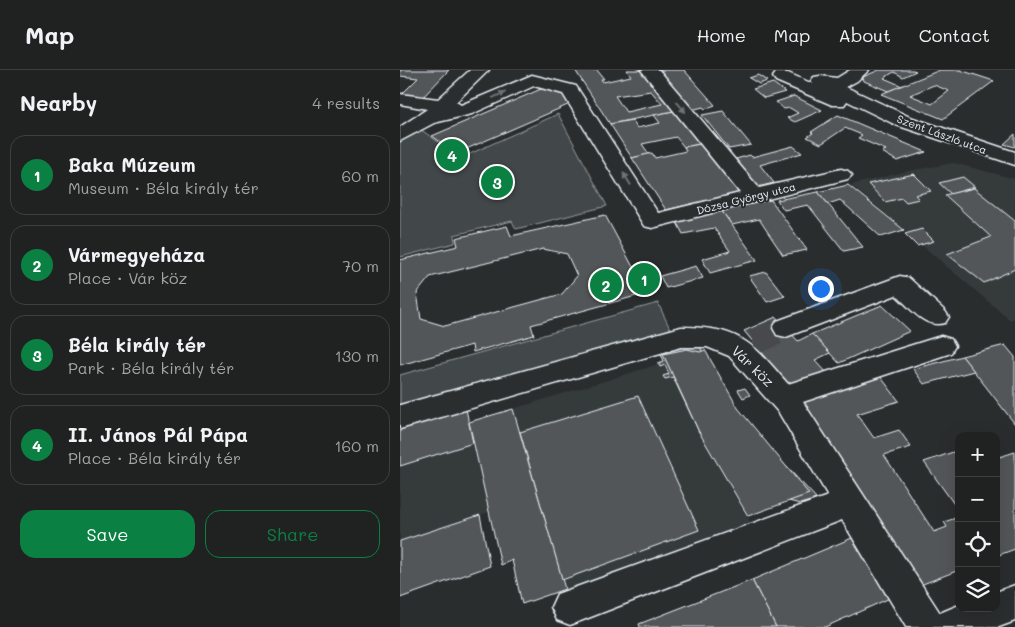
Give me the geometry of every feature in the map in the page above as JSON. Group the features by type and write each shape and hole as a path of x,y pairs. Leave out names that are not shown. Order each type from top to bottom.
{"street":[{"path":"400,135 427,119 480,70"},
{"path":"650,70 754,196"},
{"path":"852,74 837,84 817,76 774,74 856,109 903,121"},
{"name":"Szent László utca","path":"852,74 853,87 870,106"},
{"path":"427,119 465,110 533,75"},
{"name":"Dózsa György utca","path":"533,75 570,90 652,221 841,175"},
{"name":"Szent László utca","path":"817,76 870,106 903,121 1015,159"},
{"path":"400,100 442,104 465,110"},
{"path":"786,328 900,284 936,317"},
{"name":"Vár köz","path":"400,417 707,337 728,343 745,345 750,360 783,397 927,627"},
{"path":"783,397 895,371 941,346"},
{"path":"570,607 807,506 850,502"},
{"path":"950,627 1015,603"}],"shaded area":[{"path":"558,114 607,206 516,229 512,221 454,235 455,243 400,257 400,140 420,129 461,158"},
{"path":"954,163 1015,179 1015,318 1010,320 851,185 908,171"},
{"path":"658,303 672,333 400,410 400,375"},
{"path":"666,362 699,432 758,535 575,622 513,409"},
{"path":"466,409 489,512 400,541 400,429"}],"building":[{"path":"400,70 449,70 423,97 402,94 418,78 400,76"},
{"path":"575,70 597,70 604,79 601,79 603,82 631,76 627,70 641,70 674,111 610,124","holes":["651,91 662,104 626,112 615,96"]},
{"path":"658,70 684,70 715,105 705,109 703,107 691,110"},
{"path":"879,70 916,71 903,77 894,72 884,78 902,86 888,91 864,81 863,77"},
{"path":"940,70 960,70 994,81 943,119 881,94","holes":["934,85 949,91 932,104 910,95"]},
{"path":"758,75 767,81 759,84 749,78"},
{"path":"773,83 785,92 764,98 753,89"},
{"path":"541,89 564,92 570,104 457,153 432,136"},
{"path":"794,96 822,110 795,122 787,118 798,113 790,108 784,109 776,102"},
{"path":"674,111 700,144 684,147 676,137 642,144 649,154 632,158 610,124 632,120 637,128 660,123 654,115"},
{"path":"723,111 751,145 729,149 702,115"},
{"path":"838,115 926,152 897,161 882,152 886,150 858,138 862,135 845,128 821,144 807,137 813,133 811,132"},
{"path":"1015,134 1015,147 1004,144"},
{"path":"700,144 739,193 666,210 632,158 652,153 655,158 686,151 684,147"},
{"path":"793,146 802,153 760,165 774,183 758,187 736,159 750,155 752,157"},
{"path":"914,174 931,191 915,195 919,199 906,202 902,198 885,202 868,184"},
{"path":"963,177 975,187 951,194 939,183"},
{"path":"848,185 904,230 881,237 840,200 828,204 818,192"},
{"path":"974,188 1015,221 1015,269 984,283 947,254 991,237 945,195"},
{"path":"818,192 863,247 844,251 808,205 784,210 777,200"},
{"path":"771,200 807,250 783,255 759,219 732,225 721,210"},
{"path":"721,210 757,260 710,273 702,259 730,251 714,228 683,234 675,219"},
{"path":"605,215 647,293 531,325 534,335 473,352 472,345 400,365 400,260 458,246 456,238 507,226 511,236","holes":["543,249 567,254 577,276 562,294 445,326 421,319 417,293 430,277"]},
{"path":"922,229 934,241 917,246 905,234"},
{"path":"696,266 703,278 666,288 660,276"},
{"path":"766,272 785,296 767,302 749,276"},
{"path":"882,305 910,331 839,363 812,334"},
{"path":"776,317 798,341 812,334 830,353 815,360 829,375 794,391 744,331"},
{"path":"687,342 700,347 734,411 817,499 800,504 763,494 699,432 673,377 665,379 663,376 669,374 665,365 660,367 658,363 664,361 659,350"},
{"path":"1005,345 1015,357 1015,424 962,356"},
{"path":"687,349 700,352 705,350 738,408 809,494 748,516 699,432 663,354"},
{"path":"962,356 974,371 924,384 913,369"},
{"path":"880,376 899,401 857,414 874,438 899,430 911,447 884,455 934,532 947,527 944,522 955,518 955,572 915,587 802,399"},
{"path":"745,388 750,395 743,398 738,390"},
{"path":"638,396 699,530 562,580 520,432"},
{"path":"466,409 473,443 400,466 400,429"},
{"path":"513,409 565,589 522,604 512,560 501,565 469,422"},
{"path":"955,451 955,505 924,462"},
{"path":"1015,452 1015,549 1000,555 1000,477 1000,457"},
{"path":"480,515 490,566 400,598 400,541"},
{"path":"852,538 890,598 825,627 776,627 752,580"},
{"path":"752,580 776,627 640,627 639,624"}],"tunnel":[{"path":"753,342 786,328"}],"place":[{"name":"II. János Pál Pápa","path":"452,155"},
{"name":"Béla király tér","path":"497,182"},
{"name":"Baka Múzeum","path":"644,279"},
{"name":"Vármegyeháza","path":"606,285"}]}
